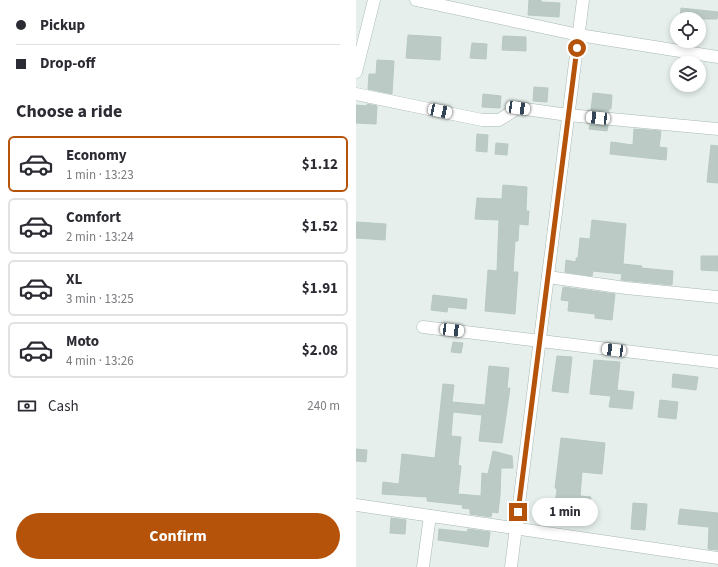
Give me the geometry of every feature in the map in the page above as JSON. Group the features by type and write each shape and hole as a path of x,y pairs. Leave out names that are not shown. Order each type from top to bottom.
{"street":[{"path":"356,72 374,0"},
{"path":"416,0 579,35 718,57"},
{"path":"511,567 583,0"},
{"path":"356,94 482,120 499,120 518,108 568,115 718,129"},
{"path":"548,277 626,288 718,297"},
{"path":"423,327 718,362"},
{"path":"356,505 718,558"},
{"path":"423,567 430,516"}],"building":[{"path":"529,0 560,3 559,17 528,15"},
{"path":"681,8 718,12 717,19 706,19 706,12 681,12"},
{"path":"408,35 441,37 440,60 406,58"},
{"path":"503,36 526,37 526,51 502,50"},
{"path":"472,43 487,44 486,59 470,58"},
{"path":"377,60 394,61 392,94 368,89 369,74 376,74"},
{"path":"534,87 548,88 547,102 533,101"},
{"path":"593,93 612,95 611,109 609,108 609,111 591,110"},
{"path":"483,94 501,96 500,108 482,107"},
{"path":"367,104 377,106 376,124 356,123 356,105 367,106"},
{"path":"590,125 608,126 607,131 589,129"},
{"path":"634,129 661,131 659,147 667,148 666,160 610,154 611,142 633,145"},
{"path":"477,134 488,135 487,152 476,151"},
{"path":"496,143 508,144 507,155 495,154"},
{"path":"711,145 718,146 718,183 707,182"},
{"path":"503,185 527,187 526,211 529,211 528,225 519,224 518,241 515,241 513,272 518,272 515,314 485,311 488,270 497,271 499,220 475,219 477,198 502,199"},
{"path":"592,220 626,224 623,264 642,266 641,268 673,271 672,285 621,280 622,274 593,271 592,276 565,272 566,260 576,262 576,258 578,258 580,238 590,239"},
{"path":"356,222 386,224 385,240 356,238"},
{"path":"701,256 718,256 718,271 701,270"},
{"path":"563,287 615,294 612,320 595,318 595,314 568,311 569,301 561,300"},
{"path":"433,295 467,299 466,309 448,307 447,312 431,310"},
{"path":"453,342 463,343 461,353 451,352"},
{"path":"557,356 572,357 568,393 552,391"},
{"path":"594,360 620,362 617,390 634,392 632,409 609,407 611,396 590,394"},
{"path":"489,366 509,368 507,388 510,388 502,443 479,441 482,415 453,412 451,436 461,437 458,465 461,466 458,494 481,496 482,473 488,474 493,451 512,456 513,468 501,468 498,513 492,512 491,517 470,514 470,509 462,508 463,505 427,501 427,497 382,494 383,482 399,484 402,454 435,458 443,384 454,385 452,402 485,405"},
{"path":"673,374 698,377 696,390 672,387"},
{"path":"660,400 678,402 676,419 658,417"},
{"path":"561,438 605,443 602,474 582,472 580,496 591,497 588,519 554,512 557,489 555,488"},
{"path":"356,449 367,450 366,462 356,461"},
{"path":"633,503 647,504 645,530 631,529"},
{"path":"680,509 718,513 718,550 708,549 709,527 678,524"},
{"path":"391,518 406,520 405,534 390,533"},
{"path":"439,529 467,532 468,529 490,532 488,547 438,540"}],"route":[{"path":"518,512 577,48"}]}
